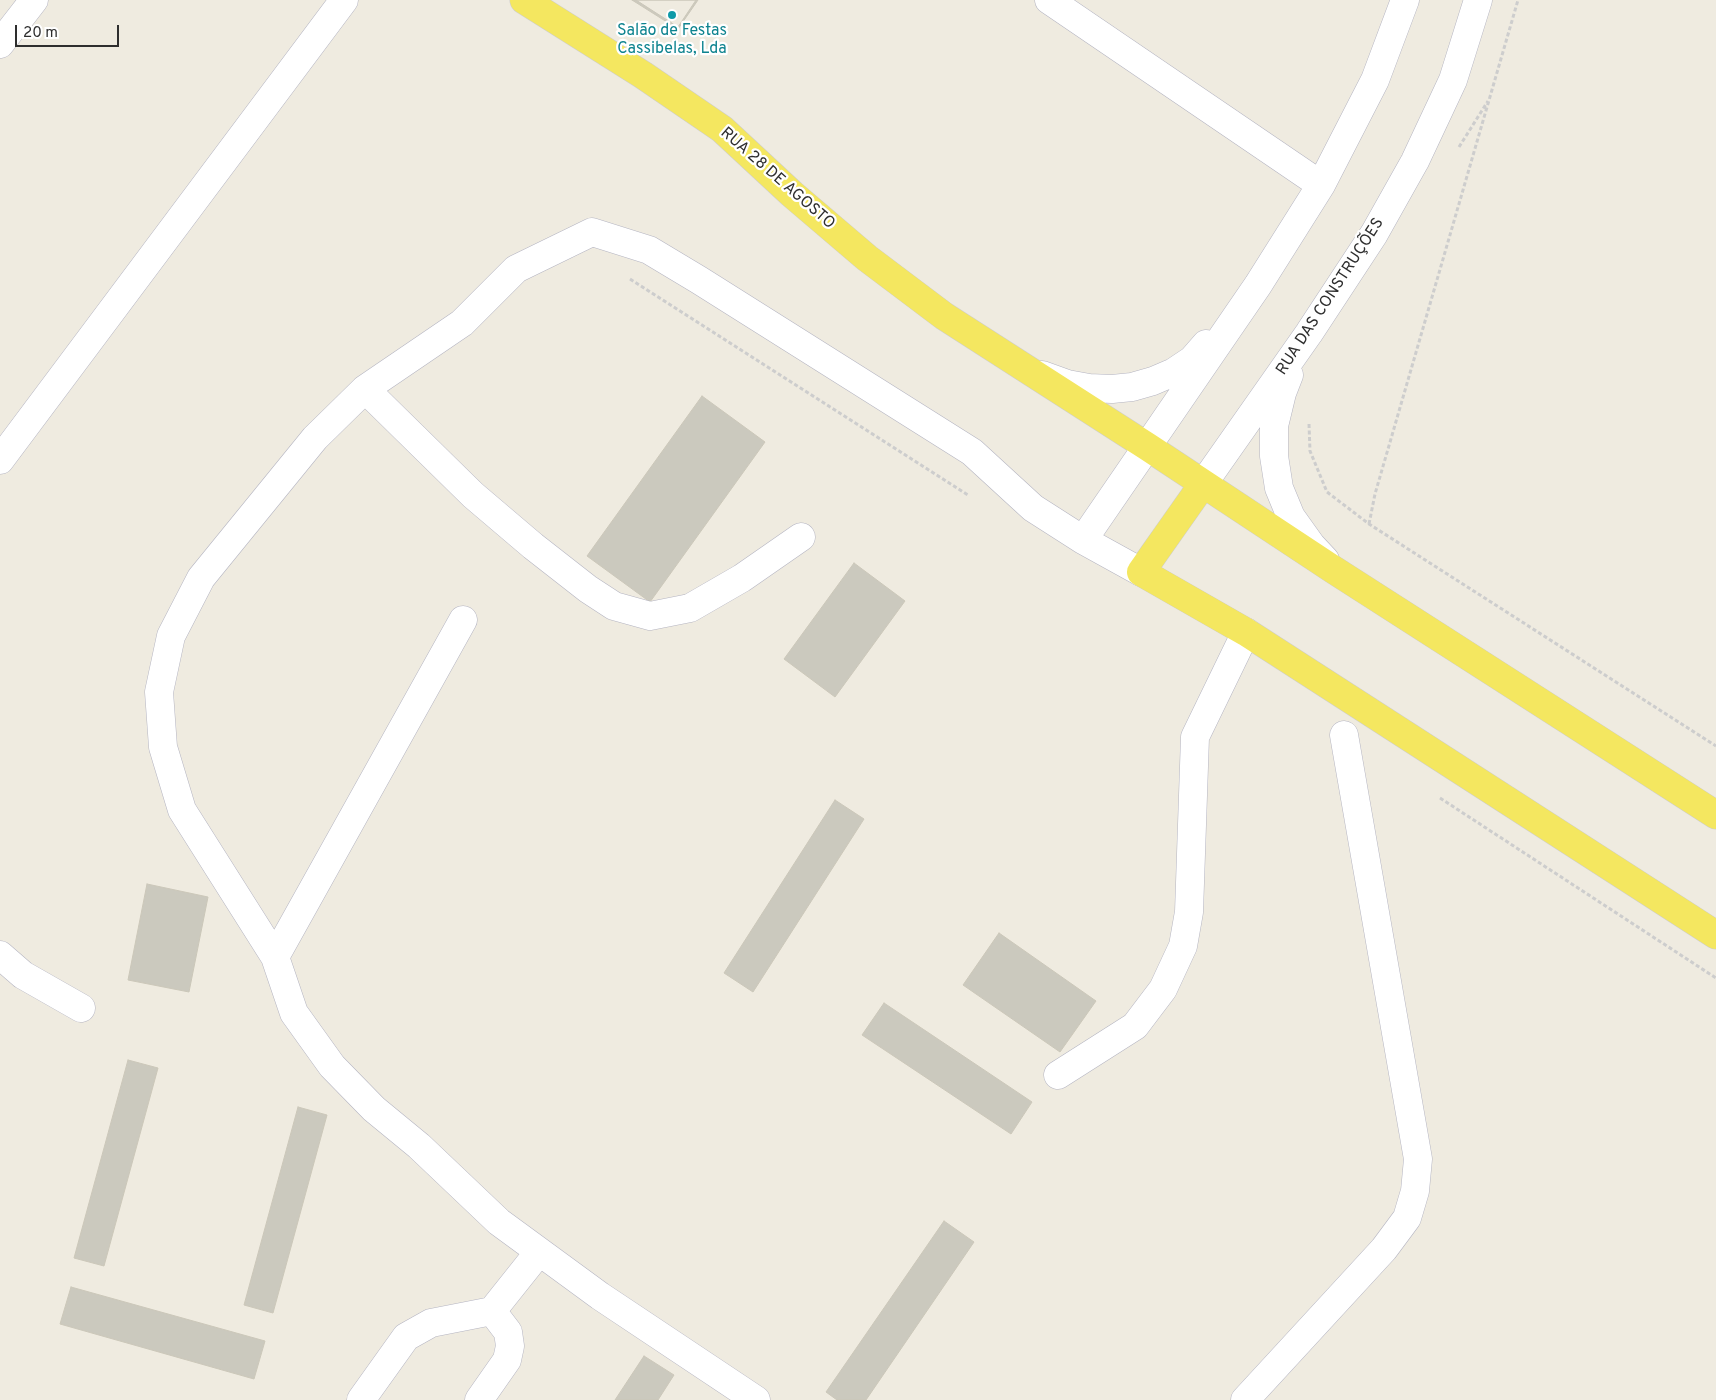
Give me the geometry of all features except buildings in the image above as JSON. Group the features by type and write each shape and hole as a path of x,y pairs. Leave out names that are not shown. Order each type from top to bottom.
{"main road":[{"name":"RUA 28 DE AGOSTO","path":"524,0 642,75 722,129 792,194 867,258 944,316 1148,447 1334,570 1716,815"},
{"name":"RUA DAS CONSTRUÇÕES","path":"1141,572 1203,484"},
{"path":"1141,572 1246,632 1716,935"}],"street":[{"path":"0,44 34,0"},
{"path":"0,460 344,0"},
{"path":"1049,0 1321,185"},
{"path":"1083,540 1258,285 1321,185 1374,80 1405,0"},
{"name":"RUA DAS CONSTRUÇÕES","path":"1203,484 1309,333 1374,234 1414,161 1453,80 1478,0"},
{"path":"756,1400 600,1296 499,1222 420,1146 374,1109 332,1066 294,1013 275,957 182,810 163,747 159,692 170,636 201,578 315,438 365,389 462,323 516,269 592,232 648,250 699,280 972,452 1033,508 1083,540 1141,572"},
{"path":"1023,367 1068,384 1090,388 1112,389 1152,382 1174,372 1192,360 1226,324 1258,285"},
{"path":"1309,333 1282,393 1274,426 1274,456 1279,488 1291,517 1311,545 1334,570"},
{"path":"365,389 473,495 533,546 588,589 614,606 650,616 690,608 742,578 801,537"},
{"path":"275,957 464,620"},
{"path":"1058,1075 1135,1026 1162,989 1184,946 1189,912 1196,737 1246,632"},
{"path":"1245,1400 1384,1249 1407,1218 1416,1191 1418,1158 1344,736"},
{"path":"0,955 23,975 81,1008"},
{"path":"361,1400 406,1337 431,1322 492,1311 539,1252"},
{"path":"479,1400 507,1360 510,1346 508,1332 492,1311"}],"path":[{"path":"1369,524 1375,494 1518,0"},
{"path":"1457,151 1488,101"},
{"path":"1309,422 1310,451 1327,492 1369,524 1716,746"}],"place":[{"name":"Salão de Festas Cassibelas, Lda","path":"672,15"}]}
